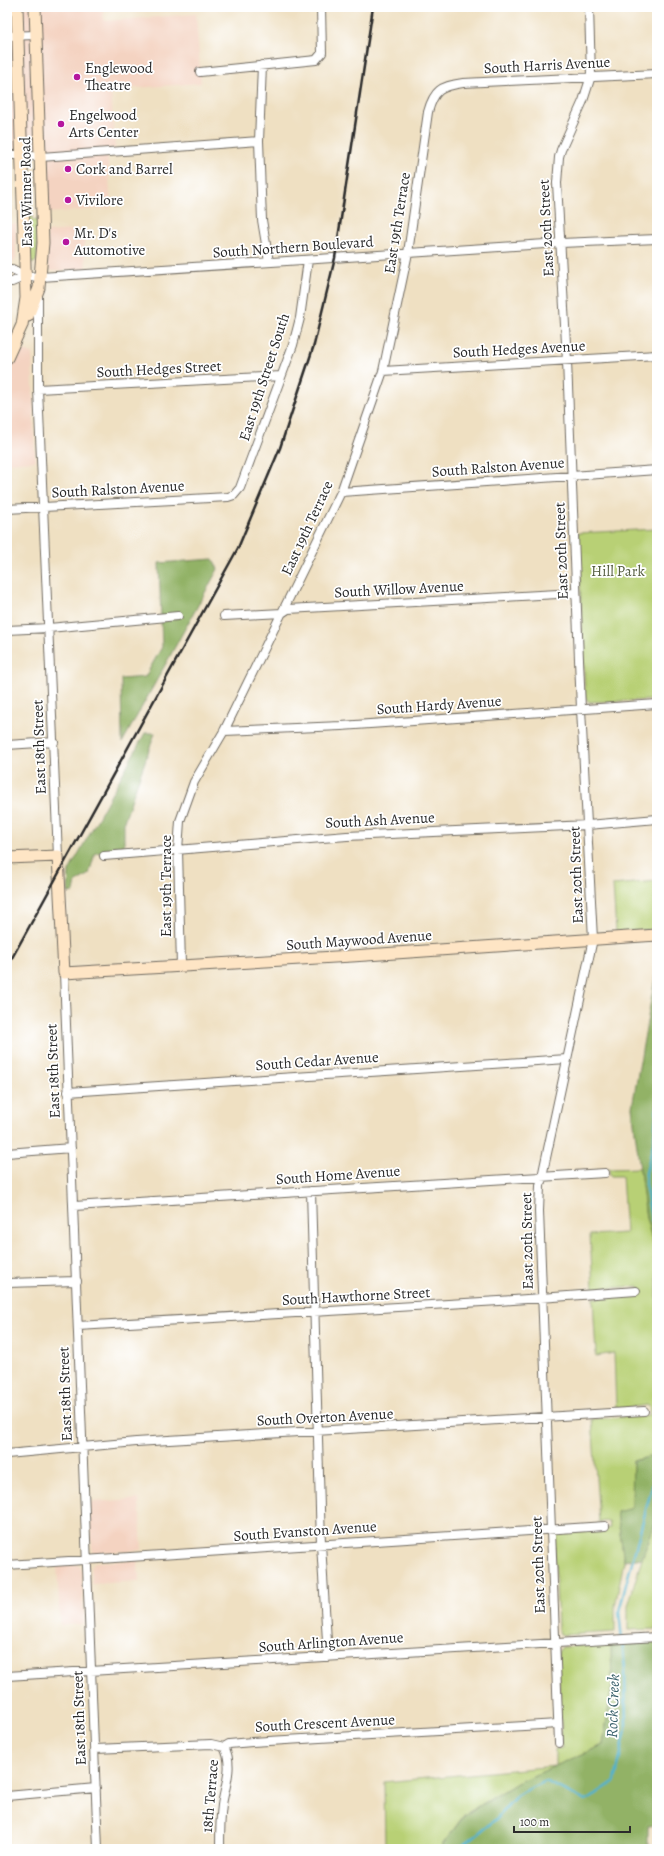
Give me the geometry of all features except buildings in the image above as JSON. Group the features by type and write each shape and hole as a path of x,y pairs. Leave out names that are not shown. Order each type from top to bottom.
{"street":[{"name":"East Winner Road","path":"7,358 22,325 26,298 17,7"},
{"name":"East Winner Road","path":"22,325 27,320 38,291 41,277 43,243 35,7"},
{"path":"200,72 316,60 321,56 321,7"},
{"name":"East 20th Street","path":"558,1743 539,1211 540,1186 593,939 581,709 567,361 557,183 559,157 583,101 591,76 589,7"},
{"path":"7,36 36,35"},
{"path":"262,65 259,141 262,220 269,262"},
{"name":"South Harris Avenue","path":"440,89 463,83 657,74"},
{"name":"East 19th Terrace","path":"181,966 178,850 180,821 194,782 224,731 341,492 383,371 408,253 428,112 433,98 440,89"},
{"path":"7,155 22,154 41,156 259,141"},
{"name":"South Northern Boulevard","path":"7,269 12,269 26,276 41,277 561,243 657,239"},
{"name":"East 19th Street South","path":"231,496 240,488 293,345 300,318 308,260"},
{"name":"South Northern Boulevard","path":"7,282 12,282 26,276"},
{"name":"East 18th Street","path":"38,291 38,389 50,628 58,856 74,1206 98,1849"},
{"name":"South Hedges Avenue","path":"383,371 657,355"},
{"name":"South Hedges Street","path":"38,389 281,376"},
{"name":"South Ralston Avenue","path":"341,492 657,470"},
{"name":"South Ralston Avenue","path":"7,509 231,496"},
{"name":"South Willow Avenue","path":"224,616 282,613 288,610 576,593"},
{"path":"7,630 50,628 178,616"},
{"name":"South Hardy Avenue","path":"224,731 341,726 657,704"},
{"path":"7,745 54,742"},
{"name":"South Ash Avenue","path":"104,856 347,836 588,825 657,819"},
{"path":"7,858 58,856"},
{"name":"South Maywood Avenue","path":"64,973 657,935"},
{"name":"South Cedar Avenue","path":"68,1092 567,1059"},
{"path":"7,1153 71,1148"},
{"name":"South Home Avenue","path":"74,1206 605,1173"},
{"path":"311,1191 321,1544 328,1657"},
{"path":"7,1283 77,1281"},
{"name":"South Hawthorne Street","path":"78,1326 636,1291"},
{"name":"South Overton Avenue","path":"7,1454 136,1442 644,1411"},
{"name":"South Evanston Avenue","path":"7,1565 605,1526"},
{"name":"South Arlington Avenue","path":"7,1676 657,1637"},
{"name":"South Crescent Avenue","path":"95,1749 211,1744 224,1747 229,1744 252,1742 558,1724"},
{"name":"18th Terrace","path":"220,1849 222,1806 229,1764 224,1747"},
{"path":"7,1796 96,1788"}],"shaded area":[{"path":"7,7 103,7 104,21 196,14 201,83 111,90 115,148 107,149 111,208 47,213 47,151 7,150"},
{"path":"7,224 16,224 16,258 14,261 7,263"},
{"path":"83,229 86,268 53,271 49,269 47,265 47,232"},
{"path":"19,350 32,353 35,461 7,463 7,371"},
{"path":"139,1499 142,1550 95,1553 92,1551 90,1502"},
{"path":"138,1560 139,1581 92,1584 91,1567 95,1562"},
{"path":"78,1565 82,1570 84,1624 60,1625 57,1566"}],"green space":[{"path":"26,189 31,189 32,220 38,220 37,260 34,263 30,261"},
{"name":"Hill Park","path":"657,529 657,700 589,702 585,697 578,533"},
{"path":"213,559 218,569 122,743 121,679 145,677 162,647 159,563"},
{"path":"145,733 155,733 124,821 124,851 95,853 89,874 76,882 74,892 68,893 69,871"},
{"path":"657,881 657,929 616,932 613,885"},
{"path":"657,966 657,1255 646,1218 632,1107"},
{"path":"640,1168 646,1218 657,1255 657,1442 652,1456 633,1461 632,1509 617,1512 624,1561 615,1606 615,1632 564,1635 560,1634 558,1627 554,1537 558,1533 610,1528 609,1521 599,1522 592,1419 650,1415 649,1405 616,1409 614,1353 596,1356 593,1298 639,1295 639,1286 593,1289 590,1235 626,1233 622,1176 610,1176 609,1169"},
{"path":"657,1442 657,1518 642,1558 624,1561 617,1512 632,1508 633,1461 652,1456"},
{"path":"657,1518 657,1629 628,1630 628,1606 642,1558"},
{"path":"657,1642 657,1824 648,1825 648,1849 442,1849 443,1844 464,1816 517,1783 603,1745 612,1685 611,1644"},
{"path":"611,1644 612,1685 603,1745 517,1783 464,1815 443,1844 442,1849 325,1849 385,1844 384,1782 555,1766 555,1749 562,1748 558,1652 562,1647"}],"waterway":[{"name":"Rock Creek","path":"657,1108 654,1140 646,1173 646,1188 651,1218 657,1234"},
{"name":"Rock Creek","path":"458,1849 495,1820 517,1795 545,1781 586,1801 615,1781 626,1729 625,1669 619,1611 657,1468"}],"railway":[{"path":"7,967 238,548 280,448 314,345 335,258 373,7"}],"place":[{"name":"Englewood Theatre","path":"77,77"},
{"name":"Engelwood Arts Center","path":"61,124"},
{"name":"Cork and Barrel","path":"68,169"},
{"name":"Vivilore","path":"68,200"},
{"name":"Mr. D's Automotive","path":"66,242"}]}
